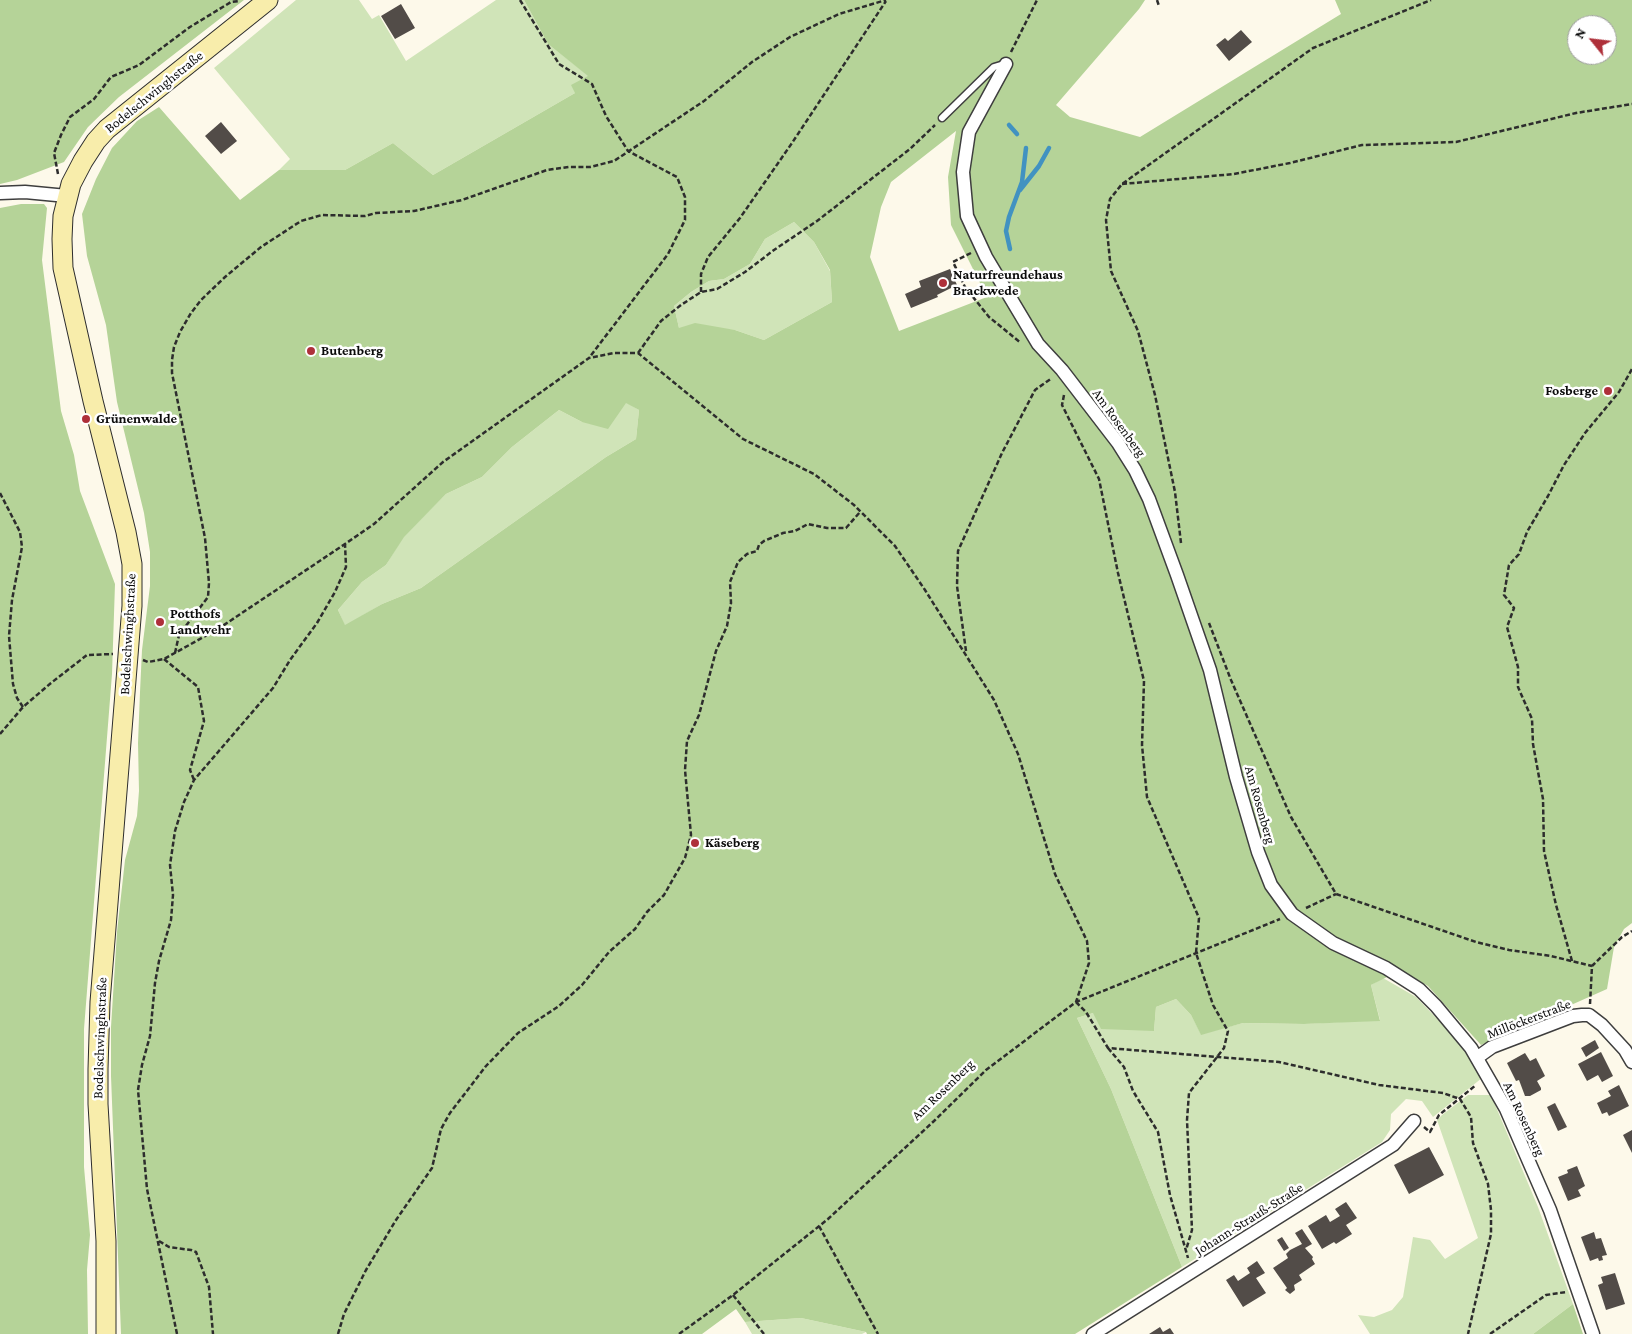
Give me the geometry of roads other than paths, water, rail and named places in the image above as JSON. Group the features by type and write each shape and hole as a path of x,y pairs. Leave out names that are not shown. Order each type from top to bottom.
{"street":[{"name":"Bodelschwinghstraße","path":"106,1334 106,1240 98,1104 98,1059 100,1002 132,606 132,564 63,268 61,195 88,152 107,129 264,3"},
{"name":"Am Rosenberg","path":"1006,64 969,132 963,172 967,216 982,248 1038,344 1065,375 1118,443 1135,470 1149,500 1178,575 1210,670 1223,726 1258,852 1271,885 1292,914 1333,943 1386,968 1419,989 1436,1006 1478,1057 1506,1109 1550,1210 1593,1334"},
{"path":"0,193 25,192 61,195"},
{"name":"Millöckerstraße","path":"1478,1057 1492,1047 1573,1016 1589,1015 1612,1034 1632,1062"},
{"name":"Johann-Strauß-Straße","path":"1093,1334 1393,1145 1414,1121"}],"lane":[{"path":"942,118 994,67 1006,64"}],"waterway":[{"path":"1009,125 1017,134"},
{"path":"1010,249 1006,231 1022,182 1026,148"},
{"path":"1020,190 1039,166 1049,148"}],"place":[{"name":"Naturfreundehaus Brackwede","path":"943,283"},
{"name":"Butenberg","path":"311,351"},
{"name":"Fosberge","path":"1608,391"},
{"name":"Grünenwalde","path":"86,419"},
{"name":"Potthofs Landwehr","path":"160,622"},
{"name":"Käseberg","path":"695,843"}]}
